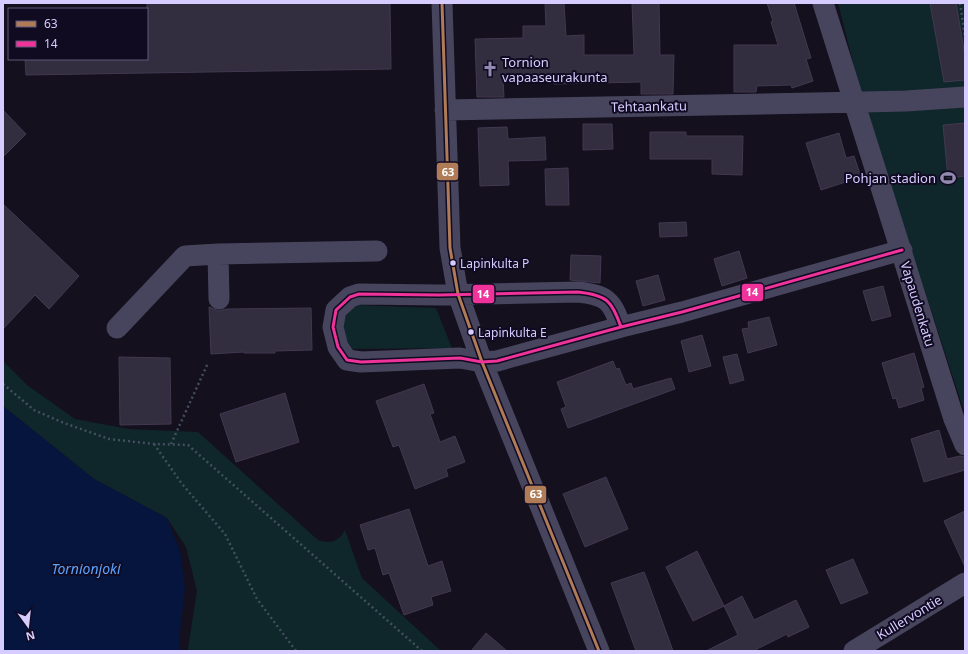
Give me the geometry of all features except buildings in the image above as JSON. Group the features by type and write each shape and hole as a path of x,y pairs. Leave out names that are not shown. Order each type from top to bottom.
{"street":[{"path":"442,3 444,110 450,248 458,294 482,362 599,651"},
{"name":"Vapaudenkatu","path":"823,3 954,419 965,445"},
{"name":"Tehtaankatu","path":"444,110 906,101 965,97"},
{"path":"621,327 615,311 610,303 602,297 592,293 578,292 359,294 350,297 336,310 333,327 338,347 347,360 460,358 482,362 497,361 682,312 902,250"},
{"path":"117,328 185,256 377,251"},
{"path":"218,254 219,299"},
{"name":"Kullervontie","path":"854,651 965,583"}],"path":[{"path":"960,3 965,37"},
{"path":"171,444 208,363"},
{"path":"3,384 34,410 64,423 109,439 154,444 188,445 422,651"},
{"path":"154,444 182,484 225,534 257,599 296,651"}],"green space":[{"path":"838,3 965,3 965,414 863,102"},
{"path":"354,305 436,308 452,348 352,349 343,338 344,318"},
{"path":"3,361 27,385 75,419 129,429 198,432 318,540 327,542 334,541 340,537 345,530 362,578 441,651 189,651 188,648 197,591 186,547 167,518 94,479 3,406"}],"water":[{"name":"Tornionjoki","path":"3,406 94,479 167,518 180,551 185,588 179,640 181,651 3,651"}],"transit line":[{"name":"63","path":"442,3 450,248 458,294 482,362 599,651"},
{"name":"14","path":"621,327 615,311 607,301 596,295 578,292 439,295 359,294 350,297 336,310 333,327 338,347 347,360 361,362 460,358 482,362 497,361 682,312 902,250"}],"place":[{"name":"Tornion vapaaseurakunta","path":"490,69"},
{"name":"Pohjan stadion","path":"948,178"},
{"name":"Lapinkulta P","path":"453,263"},
{"name":"Lapinkulta E","path":"471,332"}]}
